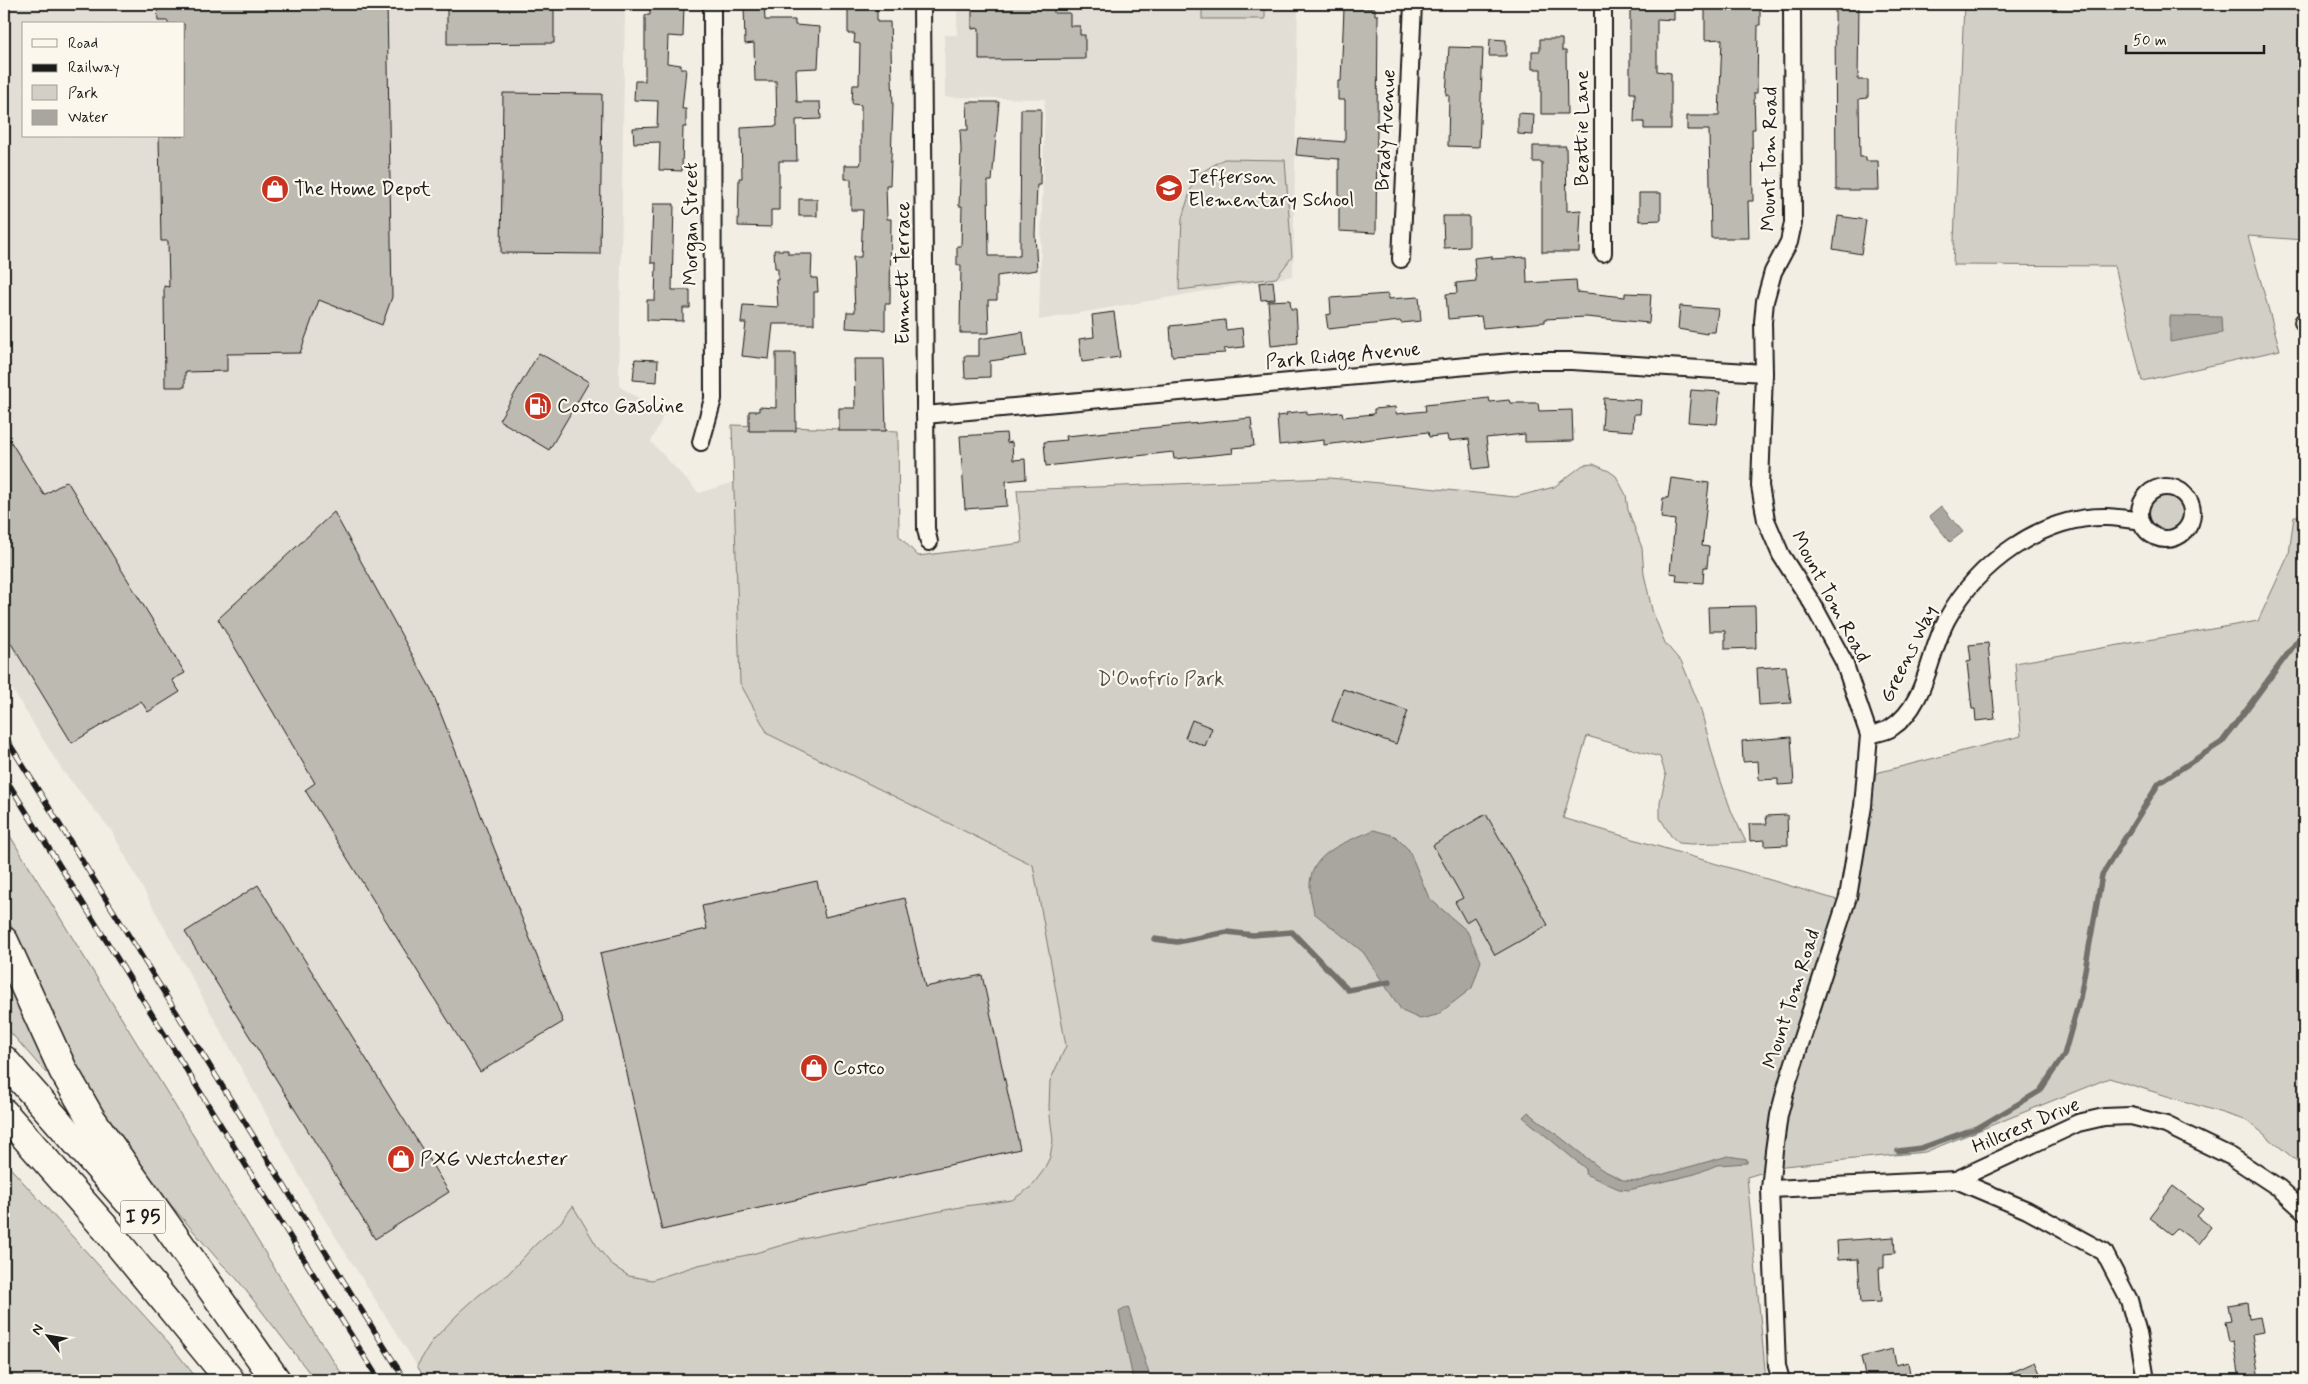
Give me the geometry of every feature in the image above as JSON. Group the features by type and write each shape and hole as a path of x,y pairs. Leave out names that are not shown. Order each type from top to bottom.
{"highway":[{"path":"4,941 63,1070 95,1125 275,1380"},
{"name":"I 95","path":"4,1060 165,1244 275,1380"},
{"name":"I 95","path":"4,1113 107,1230 230,1380"}],"street":[{"name":"Morgan Street","path":"701,442 713,399 712,4"},
{"name":"Emmett Terrace","path":"922,4 926,529 929,542"},
{"name":"Brady Avenue","path":"1401,259 1413,4"},
{"name":"Beattie Lane","path":"1603,4 1603,253"},
{"name":"Mount Tom Road","path":"1781,1380 1777,1366 1770,1189 1779,1115 1788,1081 1848,897 1863,806 1869,735 1844,662 1812,603 1781,555 1766,520 1760,486 1764,373 1763,322 1767,289 1772,272 1789,242 1793,223 1792,4"},
{"name":"Park Ridge Avenue","path":"925,415 1523,361 1572,361 1764,373"},
{"name":"Greens Way","path":"1869,735 1890,730 1905,717 1926,678 1947,619 1965,593 2005,553 2038,532 2069,522 2106,517 2140,520"},
{"name":"Hillcrest Drive","path":"1770,1189 1956,1180 2078,1123 2104,1117 2131,1116 2166,1125 2232,1157 2279,1188 2304,1211"},
{"path":"1956,1180 2027,1210 2104,1252 2129,1300 2138,1333 2146,1380"}],"shaded area":[{"path":"4,4 625,4 619,386 664,414 651,442 699,493 734,482 740,683 768,733 1033,865 1087,1160 1053,1192 528,1325 417,1366 318,1209 111,830 62,770 4,676"},
{"name":"Jefferson Elementary School","path":"957,4 1298,4 1293,276 1039,320 1045,99 945,97 944,35 957,35"}],"green space":[{"path":"1202,4 1265,4 1265,19 1202,19"},
{"path":"1964,4 2304,4 2304,240 2248,236 2280,350 2142,381 2115,266 1953,265"},
{"path":"1224,159 1285,160 1292,257 1276,278 1179,290 1182,218 1195,176"},
{"name":"D'Onofrio Park","path":"732,425 898,431 899,536 918,556 1022,543 1017,490 1330,478 1515,497 1554,487 1583,465 1593,464 1616,476 1626,495 1628,510 1642,548 1644,574 1652,610 1665,643 1682,663 1700,707 1716,767 1732,813 1746,842 1679,843 1671,836 1660,818 1660,802 1666,776 1660,757 1587,736 1563,818 1854,905 1876,773 2021,736 2015,663 2258,621 2289,554 2294,516 2304,516 2304,1167 2248,1121 2109,1078 1925,1152 1784,1166 1747,1177 1766,1380 426,1380 417,1366 433,1340 479,1295 508,1274 536,1244 561,1222 573,1206 598,1248 613,1266 629,1276 652,1280 698,1265 752,1254 803,1239 965,1206 1012,1200 1031,1187 1043,1171 1050,1157 1053,1140 1049,1108 1050,1081 1066,1046 1033,865 768,734 740,683"},
{"path":"2164,491 2177,495 2183,501 2187,514 2183,527 2177,533 2164,537 2151,533 2145,527 2141,514 2145,501 2151,495"},
{"path":"4,826 308,1323 346,1380 315,1380 237,1279 220,1262 122,1148 83,1082 4,910"},
{"path":"4,972 49,1069 46,1073 4,1025"},
{"path":"4,1161 169,1343 198,1380 4,1380"}],"water":[{"path":"2170,316 2221,317 2222,333 2170,342"},
{"path":"1941,506 1963,532 1950,542 1929,516"},
{"path":"1374,830 1395,836 1409,850 1429,898 1467,931 1481,961 1472,988 1437,1015 1420,1019 1402,1011 1363,952 1314,913 1310,889 1311,876 1315,866 1331,850"},
{"path":"1528,1112 1601,1169 1623,1180 1639,1181 1728,1156 1747,1159 1747,1163 1717,1165 1695,1174 1629,1190 1619,1189 1585,1174 1586,1169 1523,1117"},
{"path":"1128,1307 1151,1380 1131,1380 1132,1374 1119,1312"}],"building":[{"name":"The Home Depot","path":"157,4 387,4 392,297 382,325 319,300 300,353 227,354 227,371 185,372 185,387 165,387 164,286 169,287 168,241 161,241 159,138 185,138 185,22 158,21"},
{"path":"447,4 554,4 554,43 447,44"},
{"path":"650,4 684,4 683,37 668,36 667,63 681,65 681,69 686,69 682,109 686,109 686,127 683,127 682,171 659,170 660,142 634,143 633,128 657,127 658,101 634,100 635,81 645,81 645,15 650,15"},
{"path":"744,4 764,4 765,20 795,20 795,25 820,27 818,68 796,69 797,102 820,102 821,119 796,120 797,161 779,161 779,210 771,210 771,227 738,226 739,178 742,178 741,128 777,126 776,81 755,81 754,43 745,44"},
{"path":"848,4 877,4 877,22 890,22 893,106 890,185 886,185 887,219 891,219 890,304 885,304 885,330 846,328 847,312 855,312 853,257 861,257 863,210 851,210 851,179 845,179 845,165 860,165 861,162 861,105 852,104 853,85 859,85 860,44 854,43 855,34 848,34"},
{"path":"972,4 1048,4 1048,9 1054,9 1054,13 1070,13 1070,26 1080,26 1080,35 1085,35 1085,59 979,60 979,28 972,29"},
{"path":"1630,4 1674,4 1674,20 1657,19 1657,71 1671,73 1671,129 1644,129 1644,122 1634,122 1635,93 1630,93"},
{"path":"1705,4 1760,4 1757,93 1754,93 1755,129 1752,129 1753,201 1748,201 1749,238 1711,238 1709,130 1687,130 1687,116 1719,116 1722,39 1705,40"},
{"path":"1835,4 1859,4 1858,80 1868,80 1868,98 1859,99 1860,157 1866,157 1866,161 1878,161 1879,190 1836,190"},
{"path":"1344,8 1375,8 1375,15 1378,15 1376,233 1339,231 1339,159 1296,155 1298,138 1345,142 1345,100 1338,100 1338,81 1341,81"},
{"path":"1490,39 1506,40 1506,56 1489,56"},
{"path":"1540,39 1562,39 1562,51 1566,51 1567,114 1541,114 1541,69 1532,69 1532,51 1540,51"},
{"path":"1449,47 1483,48 1479,147 1448,146 1449,95 1446,95"},
{"path":"503,93 602,94 600,254 501,253"},
{"path":"967,102 999,102 992,181 988,181 989,256 1020,256 1021,109 1041,109 1040,185 1037,185 1035,234 1037,270 997,276 997,300 988,300 989,333 960,333 961,265 957,265 957,246 961,246 962,206 959,206 960,130 968,130"},
{"path":"1518,113 1534,114 1533,135 1518,134"},
{"path":"1533,146 1566,146 1567,211 1581,210 1579,252 1542,252 1542,162 1533,162"},
{"path":"1639,193 1661,193 1661,220 1639,221"},
{"path":"799,199 817,199 817,216 799,216"},
{"path":"653,204 674,204 672,290 690,290 690,308 683,308 683,321 647,320 647,300 655,300 656,263 651,263"},
{"path":"1443,216 1469,216 1469,247 1444,248"},
{"path":"1838,216 1866,220 1861,254 1833,249"},
{"path":"774,250 788,250 788,254 812,254 811,278 817,278 818,292 814,292 814,324 773,324 769,359 742,356 746,323 741,323 743,305 778,307 776,280 778,280 778,268 775,268"},
{"path":"1492,256 1492,259 1526,257 1527,283 1576,280 1577,292 1625,297 1625,293 1651,294 1649,323 1586,317 1545,319 1545,322 1483,328 1481,316 1448,319 1446,294 1457,293 1456,283 1476,281 1474,258"},
{"path":"1273,281 1275,299 1261,300 1259,283"},
{"path":"1388,294 1388,299 1419,297 1421,321 1401,323 1400,321 1328,329 1326,315 1331,314 1330,298"},
{"path":"1290,300 1291,309 1296,309 1298,343 1271,346 1268,301"},
{"path":"1680,306 1718,309 1715,332 1707,332 1707,334 1678,329"},
{"path":"1114,312 1120,357 1082,362 1079,339 1094,337 1092,315"},
{"path":"1225,320 1226,330 1242,328 1244,347 1224,349 1225,353 1172,356 1170,326"},
{"path":"1023,332 1026,356 990,361 990,377 965,378 964,356 979,356 979,339"},
{"path":"539,353 589,382 549,450 499,420"},
{"path":"776,353 795,353 796,431 749,431 749,411 759,411 759,407 776,408"},
{"path":"635,359 658,360 657,382 633,380"},
{"path":"854,359 884,359 886,431 839,431 839,408 855,408"},
{"path":"1691,390 1720,392 1717,424 1688,422"},
{"path":"1489,398 1490,402 1509,400 1510,403 1538,403 1539,411 1572,410 1573,441 1525,442 1525,434 1486,438 1490,467 1473,469 1469,439 1448,441 1447,435 1429,437 1428,432 1324,445 1324,440 1279,445 1277,416 1287,415 1286,413 1307,411 1307,415 1342,412 1343,417 1374,414 1374,409 1395,407 1396,414 1426,411 1425,405"},
{"path":"1604,398 1641,400 1640,414 1634,414 1633,431 1602,429"},
{"path":"1251,418 1254,446 1232,448 1233,453 1174,459 1173,452 1046,466 1044,442 1067,440 1066,436"},
{"path":"4,431 44,495 67,481 185,673 172,680 180,692 148,712 141,701 72,743 4,632"},
{"path":"1006,433 1007,443 1012,442 1013,460 1025,459 1026,479 1006,481 1007,506 965,509 960,436"},
{"path":"1671,478 1709,483 1702,546 1709,547 1707,567 1704,567 1703,583 1676,581 1677,574 1670,573 1675,520 1661,518 1663,498 1668,498"},
{"path":"334,512 431,689 563,1022 480,1072 305,790 315,783 218,619"},
{"path":"1755,606 1756,648 1725,649 1725,631 1709,631 1708,607"},
{"path":"1988,643 1995,719 1976,721 1975,709 1972,709 1967,662 1971,661 1969,645"},
{"path":"1786,666 1791,703 1759,705 1757,668"},
{"path":"1343,689 1408,711 1396,744 1332,721"},
{"path":"1192,720 1212,728 1205,746 1185,738"},
{"path":"1791,737 1794,784 1778,785 1778,779 1759,780 1758,761 1743,762 1742,741"},
{"path":"1486,814 1548,925 1495,955 1474,917 1466,922 1455,902 1463,898 1433,845"},
{"path":"1787,815 1788,845 1765,846 1765,840 1750,841 1749,824 1767,824 1766,816"},
{"name":"Costco","path":"817,881 825,917 905,898 925,987 982,975 1020,1149 662,1230 600,953 707,929 702,906"},
{"path":"258,885 449,1192 375,1239 185,932"},
{"path":"2173,1186 2203,1209 2197,1216 2211,1227 2198,1244 2177,1228 2171,1234 2149,1217"},
{"path":"1894,1237 1895,1253 1884,1254 1884,1268 1879,1268 1881,1302 1861,1303 1858,1259 1838,1260 1837,1241"},
{"path":"2247,1302 2249,1319 2260,1317 2263,1332 2252,1334 2259,1380 2240,1380 2234,1341 2229,1342 2225,1322 2231,1321 2228,1305"},
{"path":"1893,1349 1896,1365 1908,1362 1911,1380 1866,1380 1861,1357"},
{"path":"2035,1362 2043,1380 1995,1380"}],"waterway":[{"path":"1898,1151 1921,1148 1979,1127 2040,1091 2064,1055 2080,998 2102,875 2159,783 2222,742 2304,632"},
{"path":"1154,939 1177,942 1227,932 1253,935 1292,932 1348,990 1390,982"}],"railway":[{"path":"4,735 405,1380"},
{"path":"4,776 379,1380"}],"place":[{"name":"Jefferson Elementary School","path":"1169,188"},
{"name":"The Home Depot","path":"275,189"},
{"name":"Costco Gasoline","path":"538,406"},
{"name":"Costco","path":"814,1068"},
{"name":"PXG Westchester","path":"401,1159"}]}
